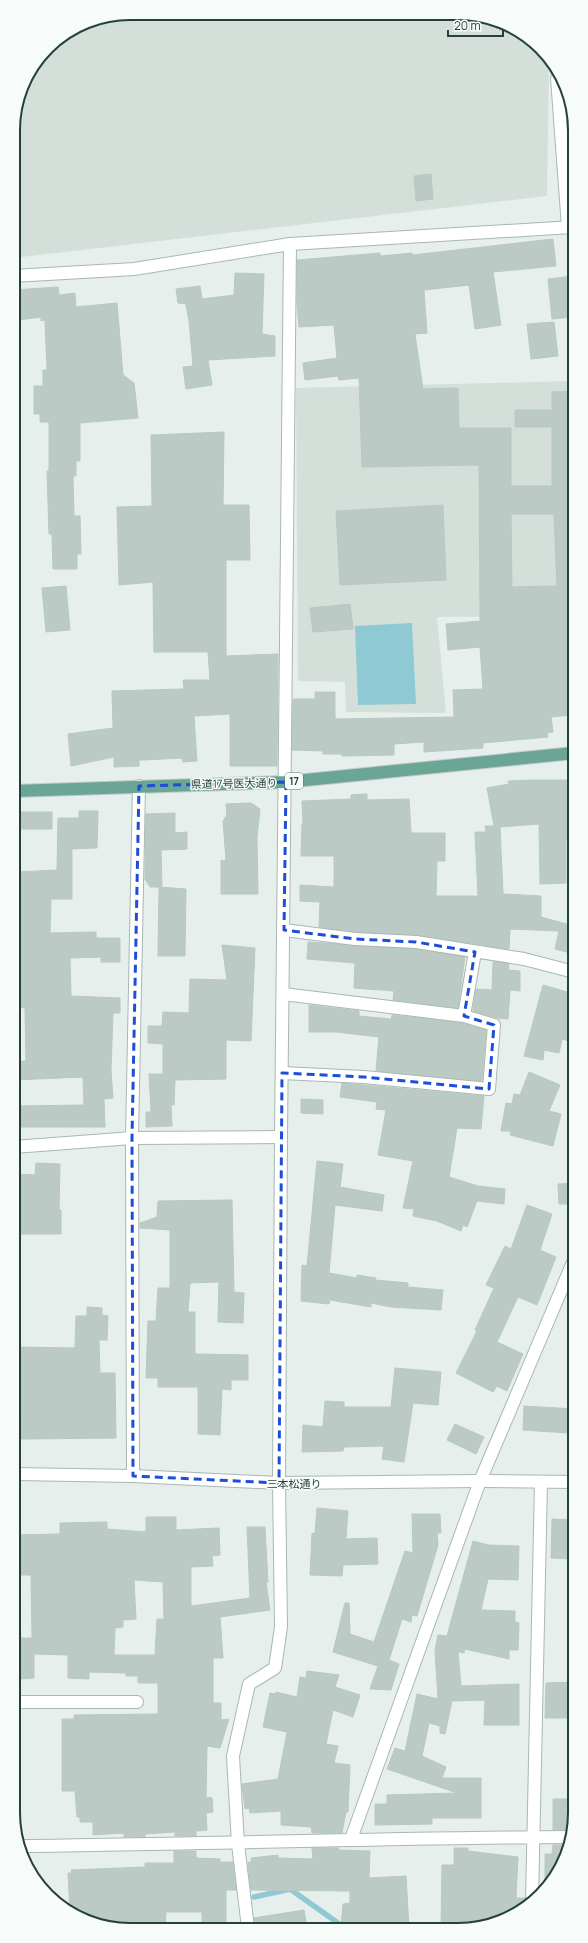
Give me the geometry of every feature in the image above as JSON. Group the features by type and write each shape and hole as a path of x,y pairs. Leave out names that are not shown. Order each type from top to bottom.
{"main road":[{"name":"県道17号医大通り","path":"20,791 286,782 568,754"}],"street":[{"path":"557,82 568,204"},
{"path":"20,276 134,269 290,244 568,227"},
{"path":"247,1923 238,1844 233,1756 249,1684 275,1668 281,1626 279,1483 281,1137 286,782 290,244"},
{"path":"133,1476 132,1138 139,786"},
{"path":"284,930 355,940 416,942 524,959 568,970"},
{"path":"464,1016 476,952"},
{"path":"282,1073 364,1077 489,1089 494,1025 464,1016 283,994"},
{"path":"20,1147 132,1138 281,1137"},
{"path":"351,1839 480,1481 568,1274"},
{"name":"三本松通り","path":"20,1474 133,1476 279,1483 480,1481 568,1482"},
{"path":"532,1894 532,1837 541,1482"},
{"path":"20,1702 137,1702"},
{"path":"25,1846 238,1844 351,1839 565,1837"}],"highlighted area":[{"path":"286,782 284,930 355,939 416,942 475,952 464,1016 494,1025 489,1089 364,1077 282,1073 279,1483 133,1476 132,1138 139,786"}],"shaded area":[{"path":"130,20 458,20 480,22 500,28 513,35 536,52 549,68 547,196 20,257 21,115 31,81 47,57 69,38 81,31 108,22"},
{"path":"568,381 568,616 437,617 446,713 346,712 345,682 298,681 296,388"}],"water":[{"path":"412,623 416,704 358,705 355,626"}],"building":[{"path":"431,174 433,199 416,201 414,176"},
{"path":"553,239 556,266 493,272 501,325 475,329 469,285 424,290 427,333 415,334 423,389 458,388 459,428 511,428 511,486 552,486 552,427 515,427 515,410 552,410 552,392 568,391 568,715 551,717 553,732 547,733 548,737 483,743 483,748 424,752 424,742 394,744 394,755 342,756 342,754 323,754 323,751 292,750 293,699 315,699 315,692 335,692 335,719 454,717 453,690 483,689 480,647 448,650 446,624 480,621 479,465 362,467 359,378 339,380 338,376 305,380 303,363 337,358 334,325 299,327 297,302 297,260 380,253 380,256 412,253 412,255","holes":["511,514 554,514 557,586 512,587"]},
{"path":"235,273 264,274 262,334 275,336 275,356 208,360 212,385 186,389 183,367 193,366 189,321 186,304 178,303 176,289 200,286 202,299 234,295"},
{"path":"568,277 568,317 552,319 548,279"},
{"path":"58,287 59,295 75,293 76,307 117,303 123,375 134,383 138,418 80,423 80,461 76,461 76,476 73,476 74,516 80,516 81,554 77,554 77,569 53,569 52,534 49,534 47,471 49,471 49,422 40,422 40,414 34,414 34,386 43,386 43,370 47,370 45,320 41,321 41,317 20,320 20,290"},
{"path":"554,322 558,356 531,359 527,324"},
{"path":"224,432 223,505 249,505 250,560 226,560 226,656 278,654 277,766 230,766 230,714 194,716 197,761 183,762 182,758 139,760 139,766 114,767 114,757 71,766 68,734 113,728 112,691 184,689 183,680 210,680 208,652 154,652 153,582 119,585 117,507 152,506 151,435"},
{"path":"443,505 446,580 340,585 336,511"},
{"path":"66,586 70,630 46,632 42,588"},
{"path":"350,604 353,629 313,632 310,608"},
{"path":"568,780 566,883 540,884 539,824 500,827 503,894 541,896 541,917 568,924 568,952 555,949 559,931 510,929 509,949 417,935 356,932 319,927 320,902 300,901 300,885 334,887 334,856 301,856 303,824 302,801 351,799 351,795 367,794 367,800 409,799 411,833 445,833 445,861 437,861 436,896 478,896 475,832 486,832 485,826 494,826 487,788 509,784 508,781"},
{"path":"251,803 260,809 257,838 258,894 221,894 221,860 226,861 223,821 227,815 226,804"},
{"path":"79,811 98,811 97,848 72,849 72,899 51,899 50,933 96,932 96,938 120,938 120,962 101,962 101,957 70,958 71,996 120,998 120,1013 113,1013 111,1071 113,1098 104,1099 105,1127 20,1127 20,1106 84,1105 83,1077 20,1080 20,1062 26,1061 25,1008 20,1007 20,872 57,870 58,818 79,818"},
{"path":"20,812 52,812 52,829 20,829"},
{"path":"175,813 175,833 187,832 187,849 161,850 162,887 150,887 145,879 146,814"},
{"path":"159,887 186,889 185,956 158,956"},
{"path":"308,942 415,949 465,957 458,1008 393,1000 394,991 354,988 355,963 307,959"},
{"path":"222,945 255,948 251,1041 226,1040 226,1079 175,1080 174,1105 171,1105 172,1126 146,1127 146,1112 151,1112 149,1074 163,1074 163,1044 148,1043 148,1026 162,1026 163,1012 189,1013 190,979 227,980"},
{"path":"493,962 509,964 508,970 520,971 520,991 510,990 508,1019 497,1018 473,1011 476,989 492,990"},
{"path":"543,985 568,992 568,1041 562,1039 559,1053 544,1050 543,1060 524,1056"},
{"path":"309,1005 359,1011 359,1016 391,1019 392,1015 462,1023 486,1030 482,1081 376,1071 379,1037 336,1032 309,1032"},
{"path":"529,1072 560,1085 549,1111 561,1114 553,1146 510,1135 511,1131 501,1131 506,1103 512,1104 514,1094 520,1095"},
{"path":"342,1083 484,1096 481,1129 457,1128 449,1177 478,1186 505,1189 504,1204 477,1201 467,1227 463,1225 461,1231 437,1221 413,1216 414,1209 403,1208 413,1161 378,1155 386,1110 376,1109 377,1102 340,1097"},
{"path":"301,1099 323,1100 323,1114 301,1113"},
{"path":"317,1161 343,1164 340,1187 384,1195 382,1211 335,1205 329,1273 357,1278 357,1275 376,1278 375,1280 408,1283 408,1287 443,1290 441,1310 391,1307 371,1303 371,1307 330,1300 329,1304 301,1301 302,1265 307,1266"},
{"path":"36,1163 60,1164 59,1210 61,1210 61,1234 20,1234 20,1174 35,1175"},
{"path":"568,1183 568,1204 559,1204 558,1184"},
{"path":"232,1200 234,1292 244,1293 243,1323 218,1322 219,1282 190,1283 188,1312 195,1312 195,1354 248,1355 248,1380 231,1380 231,1390 222,1389 220,1435 198,1434 198,1387 158,1387 158,1378 146,1378 148,1321 156,1321 158,1288 170,1288 170,1230 140,1228 140,1223 157,1217 158,1201"},
{"path":"527,1205 552,1214 540,1250 556,1257 537,1305 518,1297 497,1342 523,1354 507,1391 497,1386 493,1392 456,1373 477,1331 475,1330 494,1288 486,1285 505,1246 511,1249"},
{"path":"87,1307 102,1308 102,1315 108,1316 107,1340 99,1340 100,1373 115,1373 116,1438 21,1439 20,1347 75,1348 76,1316 87,1316"},
{"path":"395,1368 441,1372 438,1405 413,1403 404,1462 382,1459 384,1446 344,1447 343,1451 302,1452 303,1425 323,1427 325,1401 344,1402 344,1407 391,1407"},
{"path":"524,1406 568,1409 568,1433 523,1430"},
{"path":"455,1424 484,1437 476,1454 447,1440"},
{"path":"317,1508 348,1511 346,1539 377,1538 378,1564 343,1565 342,1576 310,1575 312,1533 315,1534"},
{"path":"412,1514 440,1514 441,1533 437,1533 438,1545 417,1616 412,1615 411,1622 402,1619 389,1660 399,1664 391,1690 370,1689 378,1666 333,1652 345,1603 349,1603 350,1634 374,1642 405,1551 413,1553"},
{"path":"146,1517 176,1517 176,1530 219,1528 220,1555 212,1556 213,1566 191,1567 191,1606 250,1598 247,1527 265,1527 268,1582 266,1582 270,1610 220,1617 223,1658 213,1658 213,1703 221,1703 221,1720 229,1719 220,1748 207,1746 206,1797 212,1798 213,1812 206,1813 207,1830 196,1831 196,1836 175,1836 175,1832 145,1834 145,1837 124,1837 124,1833 93,1835 93,1822 80,1822 80,1817 77,1817 75,1791 62,1791 62,1719 74,1719 74,1715 158,1714 158,1683 138,1683 138,1676 126,1676 126,1673 89,1672 89,1679 68,1678 68,1655 34,1654 34,1678 20,1679 20,1638 32,1638 31,1575 20,1575 20,1535 60,1534 60,1523 107,1522 107,1529 146,1532","holes":["134,1580 163,1582 164,1619 157,1619 155,1655 114,1655 115,1628 123,1627 123,1620 136,1619"]},
{"path":"552,1519 568,1520 568,1559 551,1558"},
{"path":"473,1541 488,1545 519,1546 518,1580 488,1579 481,1610 515,1611 515,1622 519,1623 518,1650 509,1650 509,1659 465,1649 464,1653 458,1652 461,1686 519,1684 519,1725 484,1725 485,1700 452,1701 445,1734 440,1733 440,1726 429,1723 422,1756 446,1767 442,1778 481,1778 481,1818 432,1818 432,1824 375,1825 375,1804 387,1804 387,1795 457,1793 387,1769 395,1748 405,1751 417,1694 438,1699 435,1650 438,1635 447,1636"},
{"path":"307,1671 339,1675 335,1687 360,1695 353,1717 333,1710 326,1744 338,1746 334,1763 350,1765 348,1812 346,1812 342,1833 312,1833 311,1827 281,1825 281,1811 250,1813 249,1808 245,1809 242,1784 278,1779 287,1732 263,1727 270,1693 275,1694 276,1692 297,1697 300,1677 306,1678"},
{"path":"568,1682 568,1718 545,1718 546,1683"},
{"path":"553,1799 568,1799 567,1830 553,1830"},
{"path":"553,1845 563,1845 557,1862 545,1881 545,1854 552,1854"},
{"path":"312,1848 339,1848 338,1850 370,1851 369,1878 406,1876 409,1923 341,1923 343,1904 350,1903 350,1891 251,1890 248,1862 251,1863 251,1858 278,1855 278,1858 313,1859"},
{"path":"454,1848 468,1848 468,1851 518,1857 516,1898 525,1898 525,1900 500,1915 480,1921 441,1923 442,1865 454,1865"},
{"path":"174,1851 196,1851 196,1858 220,1859 220,1862 233,1862 236,1890 226,1890 226,1923 202,1923 202,1912 166,1912 165,1923 115,1922 88,1915 70,1904 68,1873 72,1873 71,1870 145,1867 145,1863 174,1863"},
{"path":"304,1910 306,1923 254,1923 254,1918"}],"waterway":[{"path":"254,1897 290,1889 338,1923"}]}
